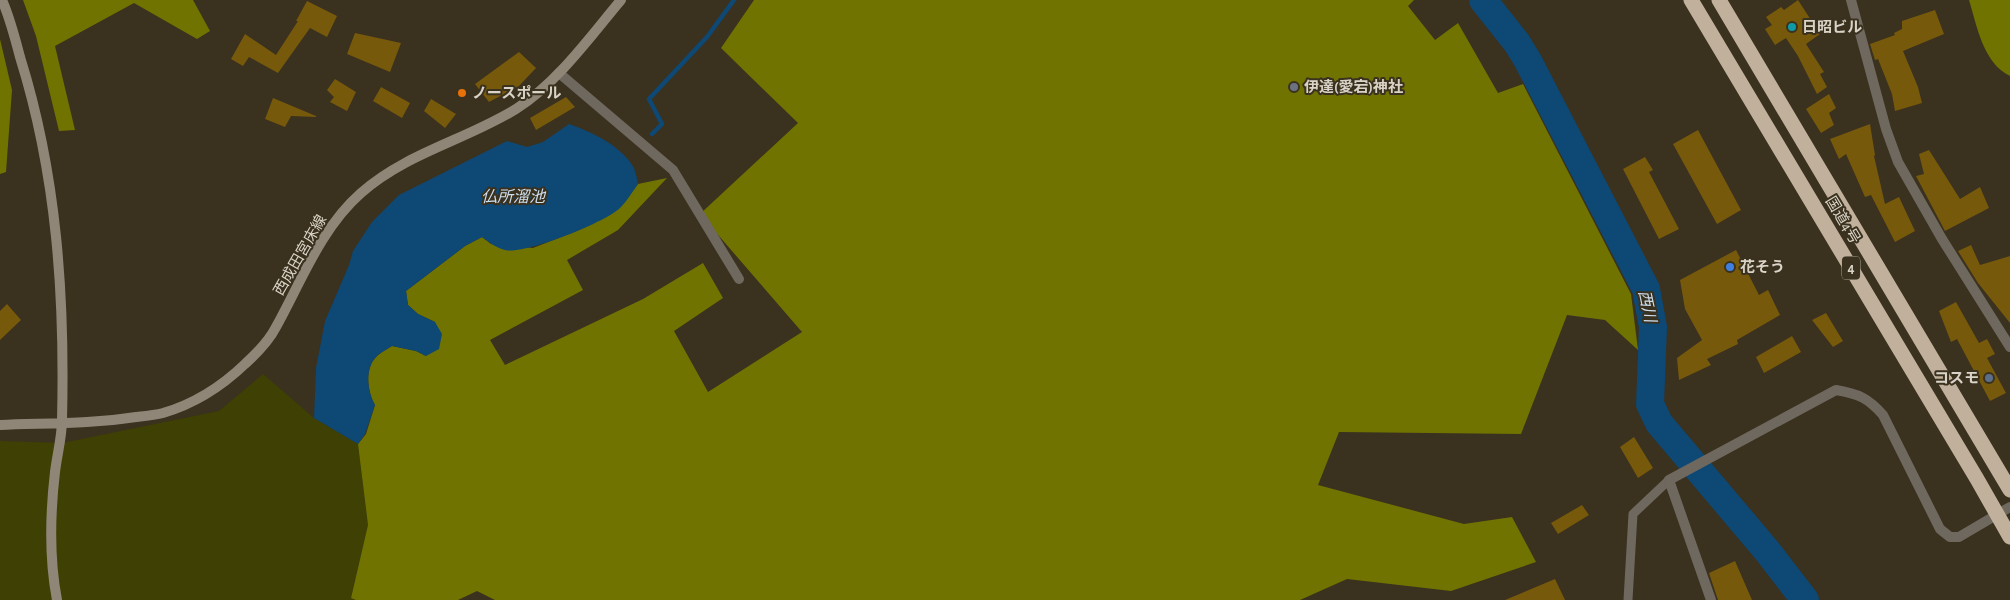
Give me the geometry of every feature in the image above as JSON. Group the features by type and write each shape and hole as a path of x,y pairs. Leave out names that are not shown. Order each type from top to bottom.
{"highway":[{"name":"国道4号","path":"1691,0 2004,511 2010,537"},
{"name":"国道4号","path":"1719,0 2010,490"}],"main road":[{"path":"2,0 28,81 42,137 58,247 63,385 62,422 55,473 51,545 57,600"},
{"name":"西成田宮床線","path":"0,425 102,422 163,413 196,400 228,381 275,330 321,244 339,217 361,193 386,174 514,110 537,94 559,73 621,0"}],"street":[{"path":"1851,0 1886,129 1898,162 1942,239 2010,347"},
{"path":"559,73 673,170 739,278"},
{"path":"1711,600 1669,480 1836,390 1855,393 1872,402 1883,415 1940,529 1950,537 1959,537 2004,511"}],"lane":[{"path":"1628,600 1633,514 1669,480"}],"shaded area":[{"path":"23,0 193,0 210,31 197,39 134,3 55,46 75,130 59,131 36,36"},
{"path":"754,0 1414,0 1408,6 1435,40 1458,23 1498,93 1523,84 1631,294 1638,350 1605,320 1567,315 1521,434 1339,432 1318,485 1464,524 1512,517 1536,562 1451,591 1347,579 1300,600 495,600 477,591 458,600 356,600 351,598 368,525 358,444 366,434 375,405 370,393 368,379 370,366 378,355 392,346 416,351 426,356 435,322 418,314 408,305 406,291 465,246 482,237 491,244 533,248 579,230 618,209 638,184 667,178 618,230 567,260 583,290 490,340 505,365 643,299 703,263 723,298 674,331 708,392 802,332 700,214 798,123 721,48"},
{"path":"1969,0 2010,0 2010,76 1993,62 1987,53 1978,32"},
{"path":"0,39 12,90 6,172 0,174"},
{"path":"263,374 314,418 358,444 368,525 351,597 356,600 0,600 0,441 62,443 219,411"}],"water":[{"name":"仏所溜池","path":"569,124 606,141 629,160 634,168 638,184 623,205 612,214 582,229 529,248 505,250 482,237 465,246 406,291 408,305 418,314 435,322 442,334 439,349 426,356 416,351 392,346 378,355 370,366 368,379 370,393 375,405 365,434 358,444 314,418 316,368 325,321 353,251 372,222 399,195 507,141 527,147 543,142"}],"building":[{"name":"日昭ビル","path":"1798,0 1820,34 1806,44 1824,72 1820,74 1827,87 1817,94 1798,56 1786,38 1775,45 1765,29 1772,25 1766,17 1781,7 1784,10"},
{"path":"307,1 337,16 327,37 310,28 278,73 249,57 243,66 231,59 245,34 276,55 298,21 296,21"},
{"path":"1935,10 1944,34 1903,51 1918,87 1922,103 1895,111 1892,94 1878,59 1875,60 1870,44 1895,35 1894,33 1902,29 1902,21"},
{"path":"355,33 401,43 390,72 347,54"},
{"path":"519,52 536,68 519,86 489,102 475,84"},
{"path":"335,79 356,92 347,111 330,102 334,97 327,90"},
{"path":"381,87 410,103 402,118 373,101"},
{"path":"1829,94 1836,108 1829,113 1834,125 1821,133 1806,109"},
{"path":"566,97 575,107 536,130 530,118"},
{"path":"273,98 316,117 291,116 285,127 265,119"},
{"path":"431,99 456,114 445,128 424,111"},
{"path":"1870,124 1874,156 1885,204 1899,197 1915,231 1895,242 1871,195 1865,197 1846,154 1839,159 1830,139"},
{"path":"1698,130 1741,210 1717,224 1673,144"},
{"path":"1929,150 1960,199 1980,187 1989,208 1945,231 1916,176 1924,174 1919,154"},
{"path":"1645,157 1653,170 1649,172 1679,229 1659,239 1623,169"},
{"path":"1971,245 1980,265 2010,256 2010,323 1978,283 1958,251"},
{"path":"1736,250 1759,295 1768,290 1780,315 1737,340 1738,344 1707,359 1711,365 1679,380 1677,358 1702,340 1685,309 1680,280"},
{"path":"1956,302 1979,343 1987,339 1995,354 1987,358 2006,393 1990,401 1957,339 1951,342 1939,311"},
{"path":"7,304 21,320 0,340 0,311"},
{"path":"1826,313 1843,341 1833,347 1812,320"},
{"path":"1792,336 1801,352 1764,373 1756,357"},
{"path":"1634,437 1653,468 1638,478 1620,447"},
{"path":"1582,505 1589,515 1558,534 1551,523"},
{"path":"1735,561 1752,600 1718,600 1709,573"},
{"path":"1555,579 1565,600 1505,600"}],"waterway":[{"path":"652,134 662,124 649,99 707,37 734,0"},
{"name":"西川","path":"1483,0 1517,43 1528,61 1646,289 1653,327 1650,404 1659,423 1768,552 1805,600"}],"place":[{"name":"日昭ビル","path":"1792,27"},
{"name":"伊達(愛宕)神社","path":"1294,87"},
{"name":"ノースポール","path":"462,93"},
{"name":"花そう","path":"1730,267"},
{"name":"コスモ","path":"1989,378"}]}
